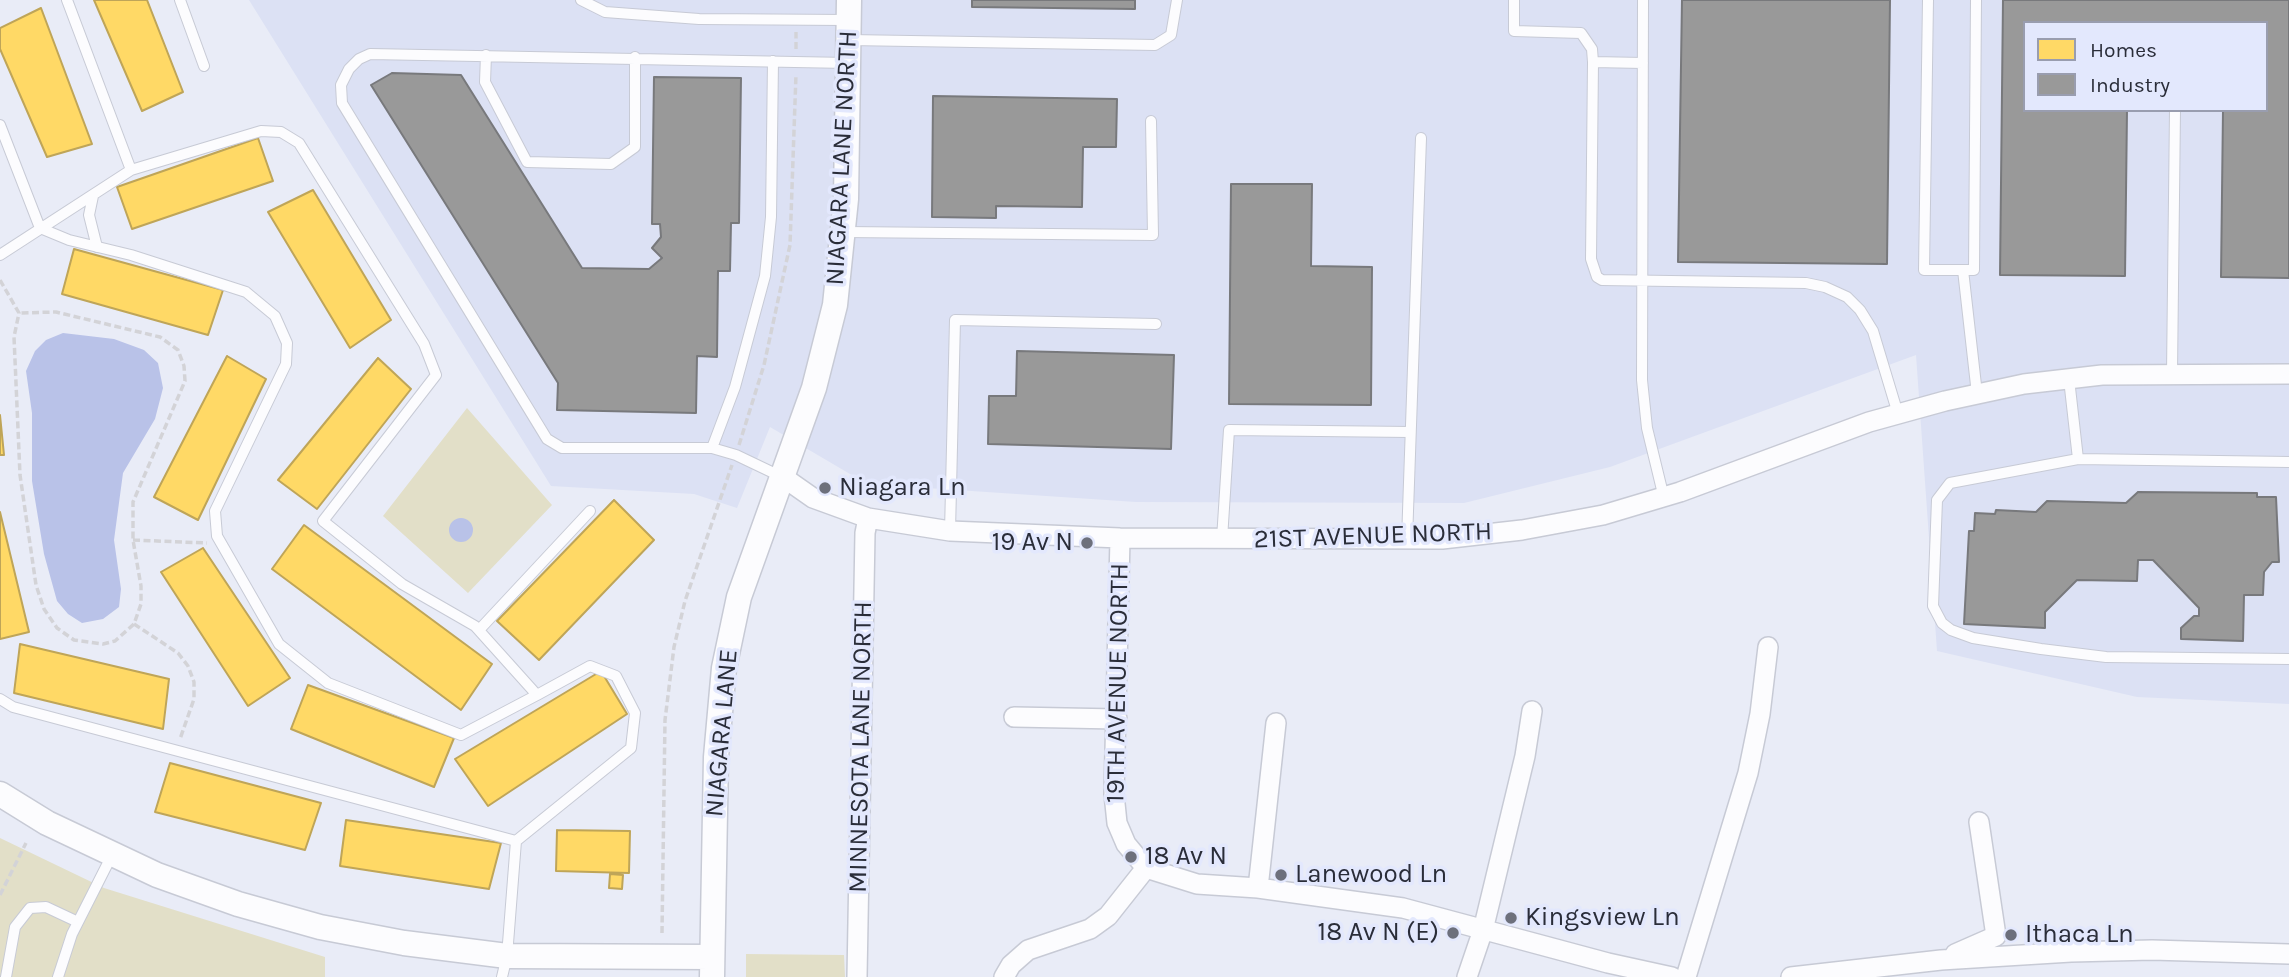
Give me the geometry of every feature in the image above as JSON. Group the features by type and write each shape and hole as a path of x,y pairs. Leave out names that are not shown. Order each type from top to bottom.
{"street":[{"name":"NIAGARA LANE NORTH","path":"783,477 822,362 835,305 844,232 848,31"},
{"name":"21ST AVENUE NORTH","path":"783,477 813,498 868,518 950,531 1120,538 1407,540 1522,530 1603,515 1664,498 1898,414 1977,394 2069,379 2172,373 2289,374"},
{"name":"NIAGARA LANE","path":"712,967 716,757 724,668 739,597 783,477"},
{"name":"MINNESOTA LANE NORTH","path":"857,977 865,533 868,518"},
{"name":"19TH AVENUE NORTH","path":"1120,538 1114,794 1117,823 1126,844 1146,868"},
{"path":"1686,977 1748,773 1760,715 1768,647"},
{"path":"1467,977 1483,930 1525,756 1532,711"},
{"path":"1014,717 1116,719"},
{"path":"1258,888 1276,723"},
{"path":"0,794 47,823 157,875 238,904 320,928 404,943 505,966 712,967"},
{"path":"1907,977 1996,936 1979,822"},
{"path":"1004,977 1010,965 1028,950 1090,929 1108,916 1146,868 1197,884 1258,888 1403,908 1672,977"},
{"path":"1791,977 1941,960 2152,950 2289,954"}],"lane":[{"path":"67,0 131,170"},
{"path":"180,0 204,66"},
{"path":"581,0 605,12 848,31 1155,45 1171,34 1177,0"},
{"path":"1514,0 1514,31 1581,33 1592,49 1592,267 1602,280 1806,283 1825,287 1846,297 1860,310 1873,331 1898,414"},
{"path":"1643,0 1643,402 1664,498"},
{"path":"1928,0 1924,270 1974,270 1976,0"},
{"path":"783,477 736,455 712,448 562,448 547,439 342,103 341,85 349,69 359,59 370,54 773,61 848,31"},
{"path":"486,55 485,82 527,162 611,164 635,148 635,57"},
{"path":"712,448 735,387 765,276 771,217 773,61"},
{"path":"1593,62 1643,63"},
{"path":"2172,373 2175,112"},
{"path":"844,232 1153,235 1151,121"},
{"path":"0,125 40,228 69,240 246,292 275,316 287,343 286,364 215,511 217,536 279,645 328,683 461,735 590,666 616,676 635,713 631,748 516,841 505,966"},
{"path":"0,255 131,170 261,131 281,132 299,143 424,344 436,375 323,522 402,584 479,630 537,695"},
{"path":"1407,540 1422,138"},
{"path":"93,196 89,215 97,247"},
{"path":"1963,270 1977,394"},
{"path":"950,531 955,320 1156,324"},
{"path":"2069,379 2078,459"},
{"path":"1222,539 1229,430 1410,432"},
{"path":"2289,462 2078,459 1968,478 1944,488 1937,500 1933,606 1942,623 1951,630 1973,638 2106,657 2289,659"},
{"path":"479,630 590,511"},
{"path":"0,699 13,707 516,841"},
{"path":"58,977 78,922 112,854"},
{"path":"6,977 15,928 30,908 46,907 78,922"}],"path":[{"path":"0,280 19,313 14,337 20,475 36,585 44,609 57,628 74,640 89,643 114,641 134,624 141,604 141,586 131,523 137,492 185,381 184,366 178,350 160,337 56,312 19,313"},
{"path":"133,540 164,544 221,543"},
{"path":"134,624 178,653 188,666 194,682 194,699 177,751"},
{"path":"0,895 26,843"}],"shaded area":[{"path":"249,0 2289,0 2289,704 2137,697 1937,651 1916,355 1610,467 1464,503 1136,502 867,484 770,427 737,508 694,494 551,486"},
{"path":"467,408 552,505 468,593 383,516"},
{"path":"0,838 104,888 325,957 325,977 0,977"},
{"path":"746,954 844,955 845,977 746,977"}],"water":[{"path":"63,333 114,339 144,350 158,363 163,388 155,419 123,473 114,540 121,589 119,607 103,619 82,623 68,614 57,601 44,554 32,481 32,413 26,371 35,351 46,340"},
{"path":"461,518 469,522 473,530 469,538 461,542 453,538 449,530 453,522"}],"building: Homes":[{"path":"94,0 147,0 183,92 142,111"},
{"path":"41,8 92,144 47,157 0,49 0,28"},
{"path":"258,138 273,181 132,229 117,187"},
{"path":"313,190 391,320 350,348 268,212"},
{"path":"74,249 223,290 208,335 62,294"},
{"path":"227,356 266,379 198,520 154,497"},
{"path":"378,358 411,389 317,509 278,480"},
{"path":"0,415 4,455 0,455"},
{"path":"614,500 654,540 539,660 497,621"},
{"path":"0,512 29,632 0,639"},
{"path":"304,525 492,664 461,710 272,569"},
{"path":"203,548 290,678 248,706 161,572"},
{"path":"20,644 169,679 163,729 14,693"},
{"path":"601,671 627,714 488,806 455,759"},
{"path":"308,685 454,738 434,787 291,729"},
{"path":"170,763 321,803 305,850 155,812"},
{"path":"346,820 501,843 489,889 340,866"},
{"path":"557,830 630,831 629,873 556,871"},
{"path":"610,874 623,875 622,889 609,888"}],"building: Industry":[{"path":"972,0 1135,0 1135,9 972,7"},
{"path":"1682,0 1890,0 1887,264 1678,262"},
{"path":"2003,0 2289,0 2289,278 2221,277 2223,112 2268,112 2268,21 2023,21 2023,112 2127,112 2125,276 2000,275"},
{"path":"392,73 461,75 582,268 649,269 662,258 652,248 661,237 660,224 652,224 654,77 741,78 739,223 731,223 730,271 718,271 717,357 697,356 696,413 557,410 558,383 371,85"},
{"path":"933,96 1117,99 1116,147 1083,147 1082,207 996,206 996,218 932,217"},
{"path":"1231,184 1312,184 1311,266 1372,267 1371,405 1229,404"},
{"path":"1017,351 1174,355 1171,449 988,444 989,396 1016,396"},
{"path":"2138,492 2257,493 2257,497 2276,497 2279,562 2272,562 2264,572 2263,595 2244,595 2243,641 2181,639 2181,628 2194,616 2199,616 2199,608 2153,560 2138,560 2137,581 2077,580 2045,612 2045,628 1964,624 1969,531 1974,531 1975,513 1995,514 1996,510 2036,512 2047,501 2126,503"}],"place":[{"name":"Niagara Ln","path":"825,488"},
{"name":"19 Av N","path":"1087,543"},
{"name":"18 Av N","path":"1131,857"},
{"name":"Lanewood Ln","path":"1281,875"},
{"name":"Kingsview Ln","path":"1511,918"},
{"name":"18 Av N (E)","path":"1453,933"},
{"name":"Ithaca Ln","path":"2011,935"}]}
